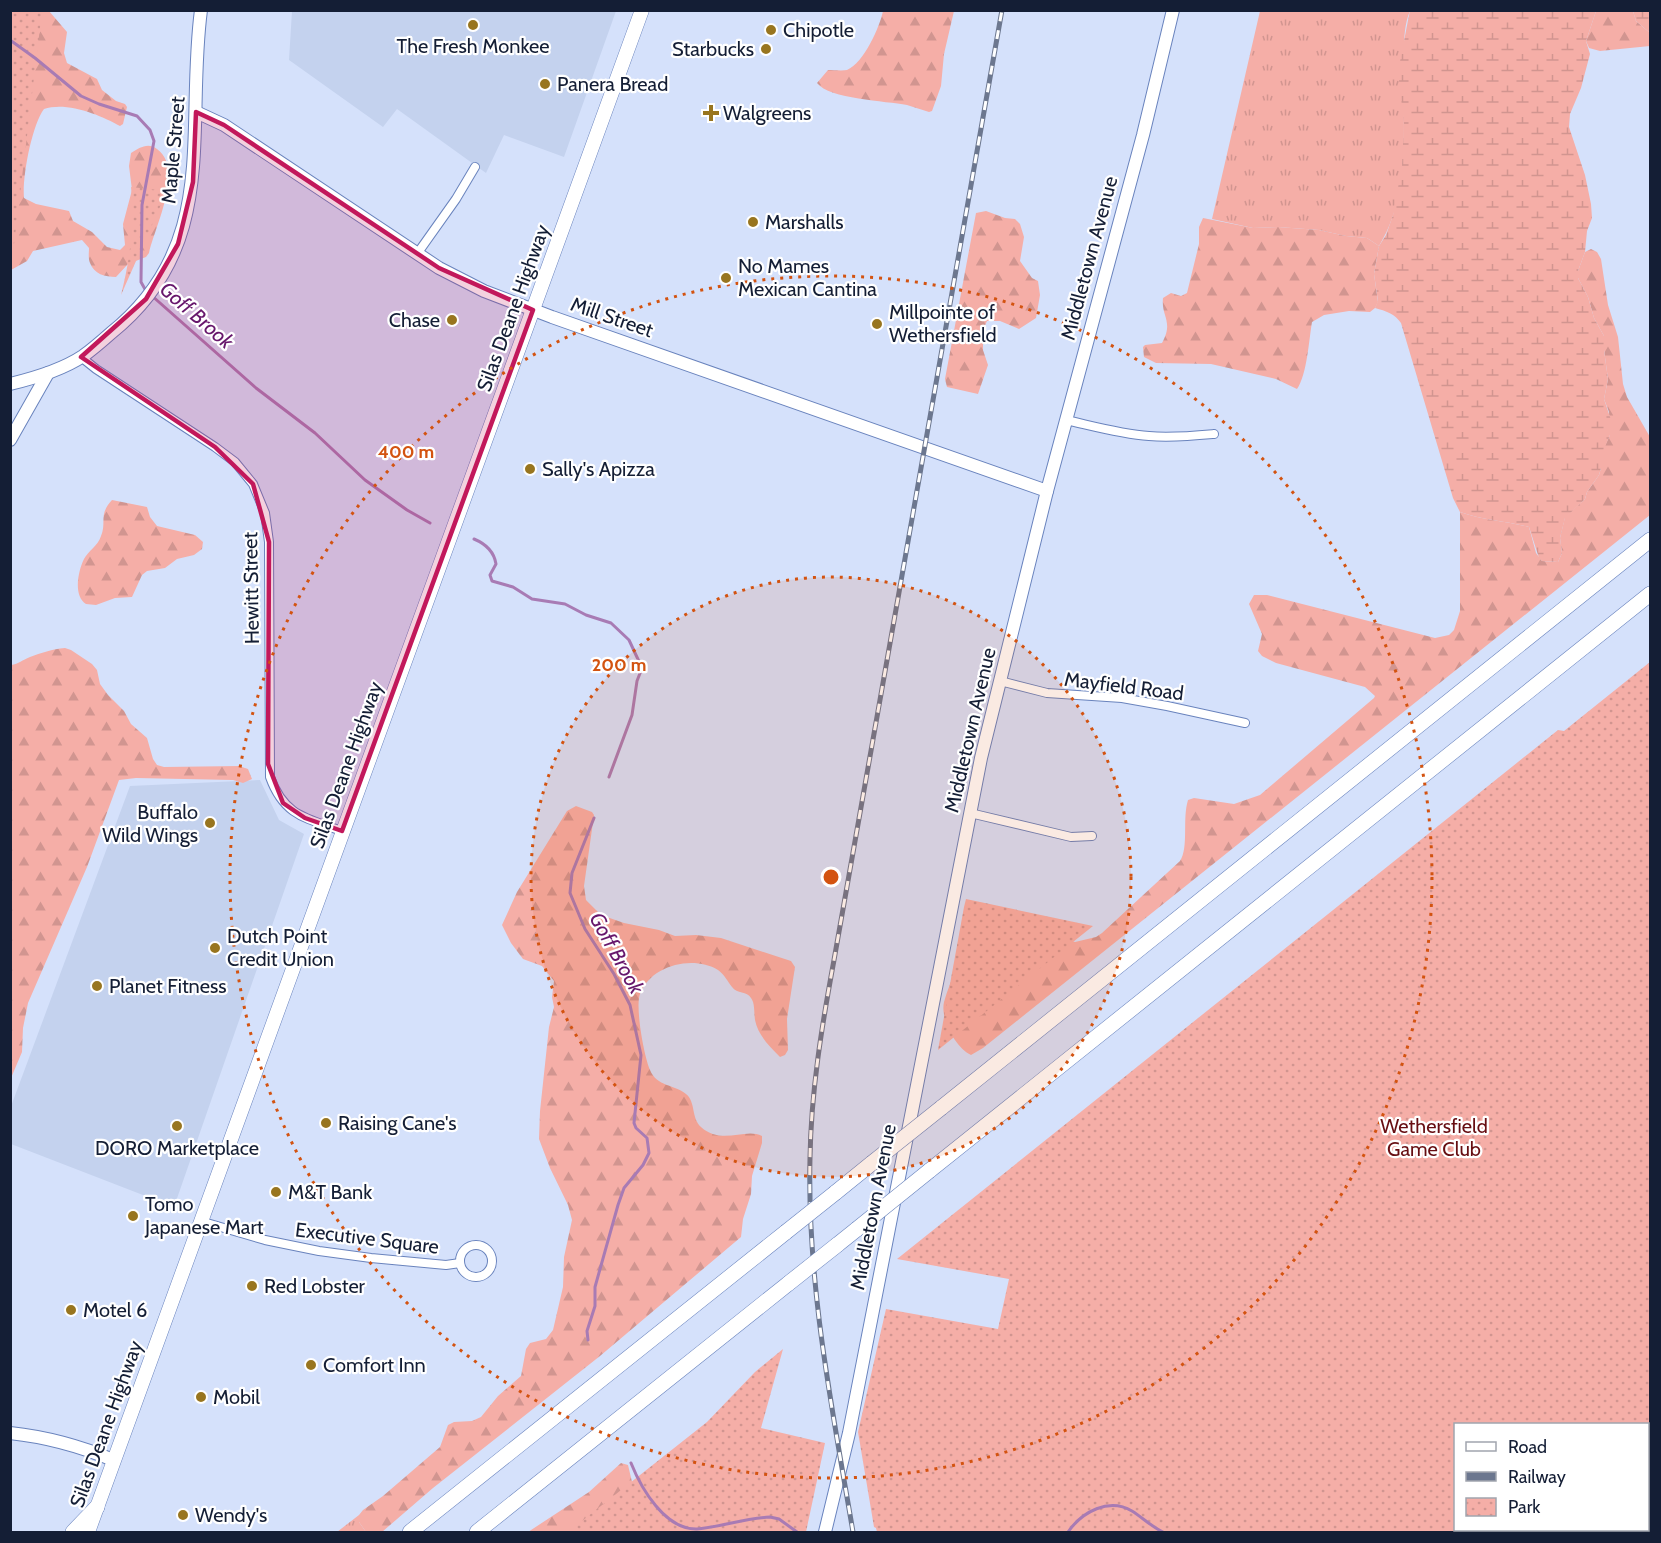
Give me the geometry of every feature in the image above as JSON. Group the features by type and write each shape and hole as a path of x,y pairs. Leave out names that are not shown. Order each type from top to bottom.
{"highway":[{"path":"410,1533 1650,540"},
{"path":"477,1533 1650,594"},
{"path":"73,1533 97,1507"}],"main road":[{"name":"Silas Deane Highway","path":"88,1533 642,10"}],"street":[{"name":"Maple Street","path":"10,384 48,373 81,357 126,321 150,294 178,244 193,182 201,10"},
{"name":"Middletown Avenue","path":"825,1533 842,1467 970,813 1000,681 1047,490 1143,135 1173,10"},
{"name":"Mill Street","path":"196,112 224,125 417,254 463,281 533,310 1047,490"},
{"path":"417,254 456,199 475,167"},
{"name":"Hewitt Street","path":"81,357 216,447 235,462 253,484 265,513 270,542 270,777 274,790 282,803 292,811 342,831"},
{"path":"10,440 48,373"},
{"path":"1066,420 1126,434 1148,436 1214,434"},
{"name":"Mayfield Road","path":"1000,681 1047,693 1122,698 1167,705 1245,723"},
{"path":"970,813 1071,837 1092,836"},
{"name":"Executive Square","path":"200,1221 265,1240 319,1251 371,1258 460,1263"},
{"path":"10,1433 79,1446 113,1460"}],"highlighted area":[{"path":"196,112 224,125 439,268 533,310 342,831 305,818 283,803 268,764 269,542 253,484 215,447 81,357 146,299 178,244 193,182"}],"shaded area":[{"path":"292,11 616,11 564,157 504,135 486,173 397,109 383,127 289,60"},
{"path":"260,780 279,820 304,834 174,1207 11,1144 10,1109 130,786"}],"green space":[{"path":"1410,10 1596,11 1586,41 1590,54 1581,88 1570,114 1569,127 1585,175 1591,204 1592,218 1587,231 1585,252 1578,271 1578,278 1604,336 1608,379 1604,399 1611,420 1610,435 1602,454 1599,475 1585,499 1565,518 1560,538 1562,553 1558,562 1542,561 1539,558 1529,527 1460,512 1453,498 1401,323 1390,313 1375,308 1378,301 1374,274 1379,246 1386,235 1393,215 1402,166 1404,123 1398,72"},
{"path":"10,11 49,11 67,32 64,53 67,63 97,79 102,90 127,107 123,124 120,126 73,108 44,109 29,152 24,198 36,204 69,211 73,221 92,232 107,247 120,250 125,245 123,224 132,190 129,166 131,153 144,146 150,146 157,149 165,158 168,184 149,253 146,257 128,264 116,277 94,270 89,261 89,248 82,240 33,251 27,261 11,270"},
{"path":"10,11 42,11 11,269"},
{"path":"883,11 954,11 944,54 941,86 932,111 845,96 833,93 817,83 828,70 847,70 859,60 875,34"},
{"path":"1260,11 1410,11 1404,38 1404,135 1401,181 1397,204 1379,246 1367,238 1319,230 1253,228 1212,219"},
{"path":"1596,11 1633,11 1636,21 1650,33 1650,46 1600,51 1589,48 1586,41"},
{"path":"1633,11 1650,11 1650,33 1636,21"},
{"path":"131,187 167,191 121,295 131,241"},
{"path":"986,211 1015,219 1020,224 1024,237 1020,261 1032,278 1038,281 1040,295 1036,318 1019,329 1000,321 987,321 983,330 983,350 988,365 978,394 947,387 945,379 976,213"},
{"path":"1203,218 1253,228 1319,230 1367,238 1379,246 1374,274 1378,302 1375,308 1370,312 1349,311 1324,315 1312,322 1305,366 1297,389 1276,379 1211,364 1156,363 1144,357 1143,347 1145,345 1162,343 1165,336 1167,324 1163,298 1171,293 1181,296 1187,293 1199,244 1199,227"},
{"path":"1591,249 1597,252 1601,259 1608,305 1618,337 1623,384 1627,397 1650,437 1650,515 983,1048 971,1055 965,1051 950,1032 943,1009 957,966 1056,935 1075,942 1096,937 1180,861 1184,848 1188,800 1194,798 1234,804 1260,795 1374,698 1375,696 1365,687 1276,663 1262,656 1258,651 1262,634 1249,604 1254,595 1267,595 1435,638 1449,635 1454,630 1460,611 1460,512 1529,527 1536,553 1542,561 1558,562 1562,553 1560,538 1565,517 1585,499 1599,475 1601,454 1610,435 1609,412 1604,399 1608,379 1604,336 1578,278 1578,271 1585,252"},
{"path":"112,500 147,507 150,517 157,526 195,535 203,542 202,549 194,555 177,559 165,568 147,571 142,575 132,597 115,598 96,605 86,604 79,595 80,570 86,556 100,540 105,510"},
{"path":"65,648 92,664 97,670 100,684 108,695 124,711 131,724 147,738 157,765 164,767 239,766 248,769 252,779 243,783 233,780 136,778 119,780 87,867 28,1003 23,1028 22,1052 11,1078 11,665 42,653"},
{"name":"Wethersfield Game Club","path":"1650,662 1650,1532 877,1532 874,1527 858,1432 886,1309 998,1329 1009,1279 897,1259 1558,730 1564,731"},
{"path":"576,806 594,815 584,886 586,900 601,915 675,936 696,935 721,938 791,961 795,967 787,1019 788,1050 780,1057 759,1031 751,998 734,989 718,970 697,963 674,966 653,976 645,984 640,994 641,1032 653,1076 689,1097 698,1123 709,1132 725,1136 748,1133 762,1136 741,1237 600,1356 433,1488 382,1532 366,1532 359,1522 359,1515 363,1510 383,1496 440,1447 448,1425 481,1417 498,1396 521,1376 526,1349 530,1343 546,1339 553,1330 563,1287 564,1257 572,1220 568,1205 539,1139 549,1027 554,1007 552,997 554,981 542,966 523,959 511,943 502,925 517,892 567,811"},
{"path":"966,899 1093,926 938,1050 964,907"},
{"path":"783,1349 761,1428 825,1443 806,1532 568,1532 707,1422 755,1372"},
{"path":"621,1463 628,1465 638,1507 675,1532 528,1532 589,1492"},
{"path":"359,1515 359,1522 366,1532 337,1532"}],"waterway":[{"name":"Goff Brook","path":"10,40 81,96 137,116 150,130 154,141 142,205 141,282 146,291"},
{"name":"Goff Brook","path":"151,295 256,388 315,433 365,480 407,510 430,523"},
{"name":"Goff Brook","path":"474,539 486,546 493,555 496,564 490,575 492,581 513,587 532,599 565,604 586,615 611,623 629,640 642,668 637,681 632,715 609,777"},
{"name":"Goff Brook","path":"588,1340 587,1331 595,1306 595,1287 618,1205 624,1188 643,1165 649,1153 647,1138 634,1123 641,1055 630,1005 614,974 585,929 570,893 572,873 594,818"},
{"name":"Goff Brook","path":"631,1463 641,1484 656,1506 675,1523 697,1529 770,1517 779,1519 797,1532"},
{"name":"Goff Brook","path":"1068,1532 1088,1513 1105,1506 1123,1507 1132,1511 1163,1532"}],"railway":[{"path":"853,1532 822,1346 813,1252 810,1158 815,1083 821,1034 1002,10"}],"place":[{"name":"The Fresh Monkee","path":"473,25"},
{"name":"Chipotle","path":"771,30"},
{"name":"Starbucks","path":"766,49"},
{"name":"Panera Bread","path":"545,84"},
{"name":"Walgreens","path":"711,113"},
{"name":"Marshalls","path":"753,222"},
{"name":"No Mames Mexican Cantina","path":"726,278"},
{"name":"Chase","path":"452,320"},
{"name":"Millpointe of Wethersfield","path":"877,324"},
{"name":"Sally's Apizza","path":"530,469"},
{"name":"Buffalo Wild Wings","path":"210,823"},
{"name":"Dutch Point Credit Union","path":"215,948"},
{"name":"Planet Fitness","path":"97,986"},
{"name":"Raising Cane's","path":"326,1123"},
{"name":"DORO Marketplace","path":"177,1126"},
{"name":"M&T Bank","path":"276,1192"},
{"name":"Tomo Japanese Mart","path":"133,1216"},
{"name":"Red Lobster","path":"252,1286"},
{"name":"Motel 6","path":"71,1310"},
{"name":"Comfort Inn","path":"311,1365"},
{"name":"Mobil","path":"201,1397"},
{"name":"Wendy's","path":"183,1515"}]}
